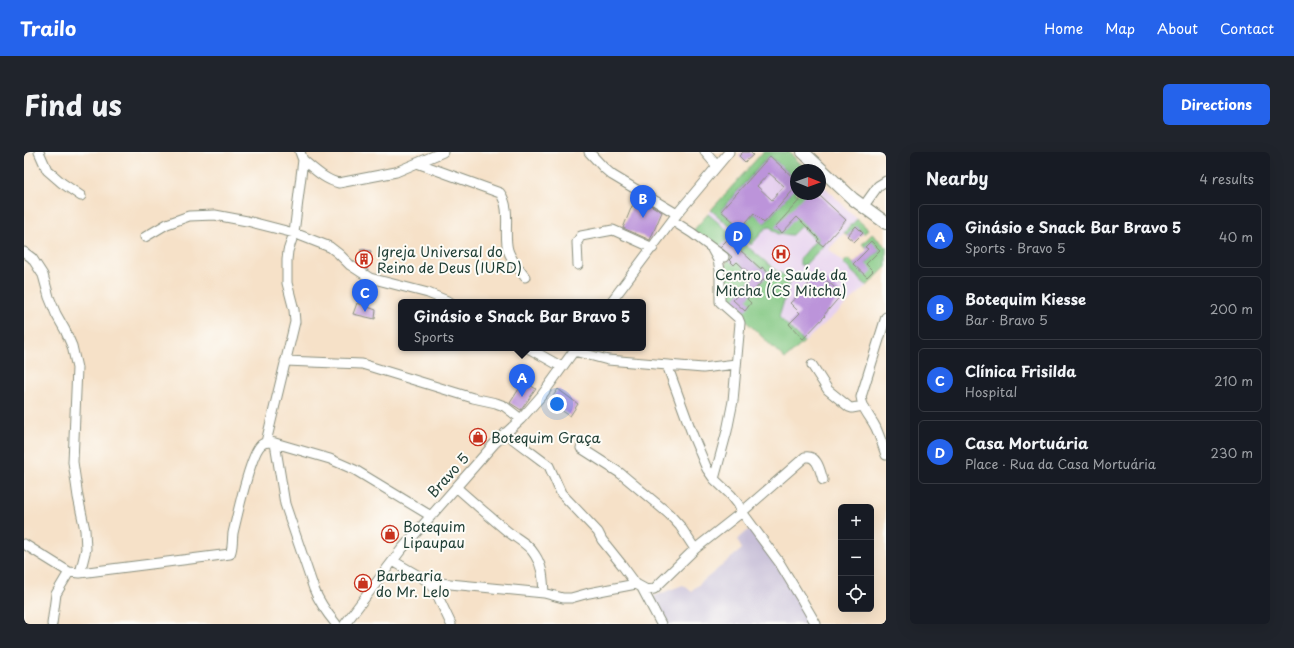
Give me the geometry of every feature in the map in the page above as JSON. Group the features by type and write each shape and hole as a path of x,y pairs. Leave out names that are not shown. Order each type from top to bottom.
{"main road":[{"path":"804,152 853,199 886,223"}],"street":[{"path":"39,152 47,170 62,183 81,196"},
{"path":"302,154 325,177 339,183 396,172 417,163 430,155 443,152"},
{"path":"589,152 612,175 675,217 692,233 724,257"},
{"path":"705,152 717,166"},
{"path":"613,299 675,217 728,152"},
{"path":"302,154 294,233 288,251 287,267 287,282 295,316 285,361 271,442 285,504 314,589 325,611 336,624"},
{"path":"417,163 500,193 504,197 506,205 509,253 525,277"},
{"path":"863,206 878,186 886,181"},
{"path":"145,237 167,224 188,216 215,215 247,221 294,233 330,247 350,265 370,278 428,293 443,299"},
{"path":"578,265 577,242 581,236 612,230 652,248"},
{"path":"712,249 718,260 720,270 720,302 738,318 740,323 733,401 727,431 714,479"},
{"path":"24,252 32,258 43,275 49,298 72,346 76,368 73,462 86,549 80,573"},
{"path":"886,317 861,397 862,406 872,421 882,430 886,455"},
{"path":"533,351 562,367"},
{"name":"Bravo 5","path":"345,624 393,561 431,516 505,433 521,419 542,395 574,351"},
{"path":"581,351 608,360 667,365 703,368 736,364"},
{"path":"285,361 362,364 473,398 496,403 504,406 521,419"},
{"path":"667,365 693,436 707,469 714,479 738,504 742,512 779,562 816,624"},
{"path":"812,365 828,390 849,407 852,408 862,406"},
{"path":"505,433 549,466 561,493 598,532 602,540 639,586 661,624"},
{"path":"24,544 69,572 80,573 230,554 232,550 232,538 237,517 254,455 260,445 271,442 349,467 431,516"},
{"path":"581,448 620,473 670,514 695,548"},
{"path":"429,582 544,593 563,598 571,598 589,593 639,586 648,590 654,589 695,548 742,512 805,458 812,458 816,460 823,480"},
{"path":"456,487 532,550 540,565 543,575 544,593"},
{"path":"393,561 429,582 438,594 451,624"},
{"path":"52,624 56,594 69,572"}],"shaded area":[{"name":"Centro de Saúde da Mitcha (CS Mitcha)","path":"763,152 789,152 801,164 790,164 790,200 826,200 826,188 857,219 829,249 867,286 785,359 726,263 731,257 693,231"},
{"path":"751,528 783,574 812,624 666,624 652,597 683,585 691,591 742,549 737,540"}],"green space":[{"path":"763,152 789,152 801,164 790,164 790,176 789,173 782,167 780,169 778,163 769,156 721,210 729,218 739,206 744,210 733,222 739,227 736,232 711,210"},
{"path":"790,194 790,200 818,200 819,239 823,246 806,264 800,265 800,259 816,240 801,226 792,235 778,234 770,227 766,228 751,245 737,233 754,213 765,223"},
{"path":"708,214 778,272 791,278 779,317 804,342 785,359 723,299 726,263 731,257 693,231"},
{"path":"857,219 868,229 864,234 856,227 847,236 844,233"},
{"path":"872,234 886,247 886,267 867,286 843,263 848,259 860,270 880,250 865,247 862,244"}],"building":[{"path":"743,152 750,152 753,155 745,162 739,156"},
{"path":"770,156 790,174 790,194 764,223 754,213 741,228 721,211","holes":["769,173 784,186 772,200 757,186"]},
{"path":"800,200 824,200 846,220 823,246 817,241 819,239 797,217 782,233 775,227"},
{"path":"645,202 662,212 650,240 623,228 632,206"},
{"path":"856,226 863,233 854,242 847,236"},
{"path":"728,239 761,269 762,267 769,273 747,299 751,303 745,311 733,300 753,277 737,262 734,265 729,260 732,257 720,247"},
{"path":"871,241 880,250 866,264 873,271 867,277 853,264 868,249 865,247"},
{"name":"Igreja Universal do Reino de Deus (IURD)","path":"361,249 371,251 367,269 358,263"},
{"path":"818,273 842,294 824,315 825,316 803,339 789,324 800,313 790,303 801,293"},
{"path":"357,303 376,310 375,319 353,314"},
{"path":"524,381 536,389 521,410 510,403"},
{"path":"558,389 578,404 570,416 549,402"}],"place":[{"name":"Botequim Kiesse","path":"643,218"},
{"name":"Centro de Saúde da Mitcha (CS Mitcha)","path":"781,254"},
{"name":"Casa Mortuária","path":"738,255"},
{"name":"Igreja Universal do Reino de Deus (IURD)","path":"364,259"},
{"name":"Clínica Frisilda","path":"365,312"},
{"name":"Ginásio e Snack Bar Bravo 5","path":"522,397"},
{"name":"Botequim Graça","path":"478,437"},
{"name":"Botequim Lipaupau","path":"390,534"},
{"name":"Barbearia do Mr. Lelo","path":"363,583"}]}
